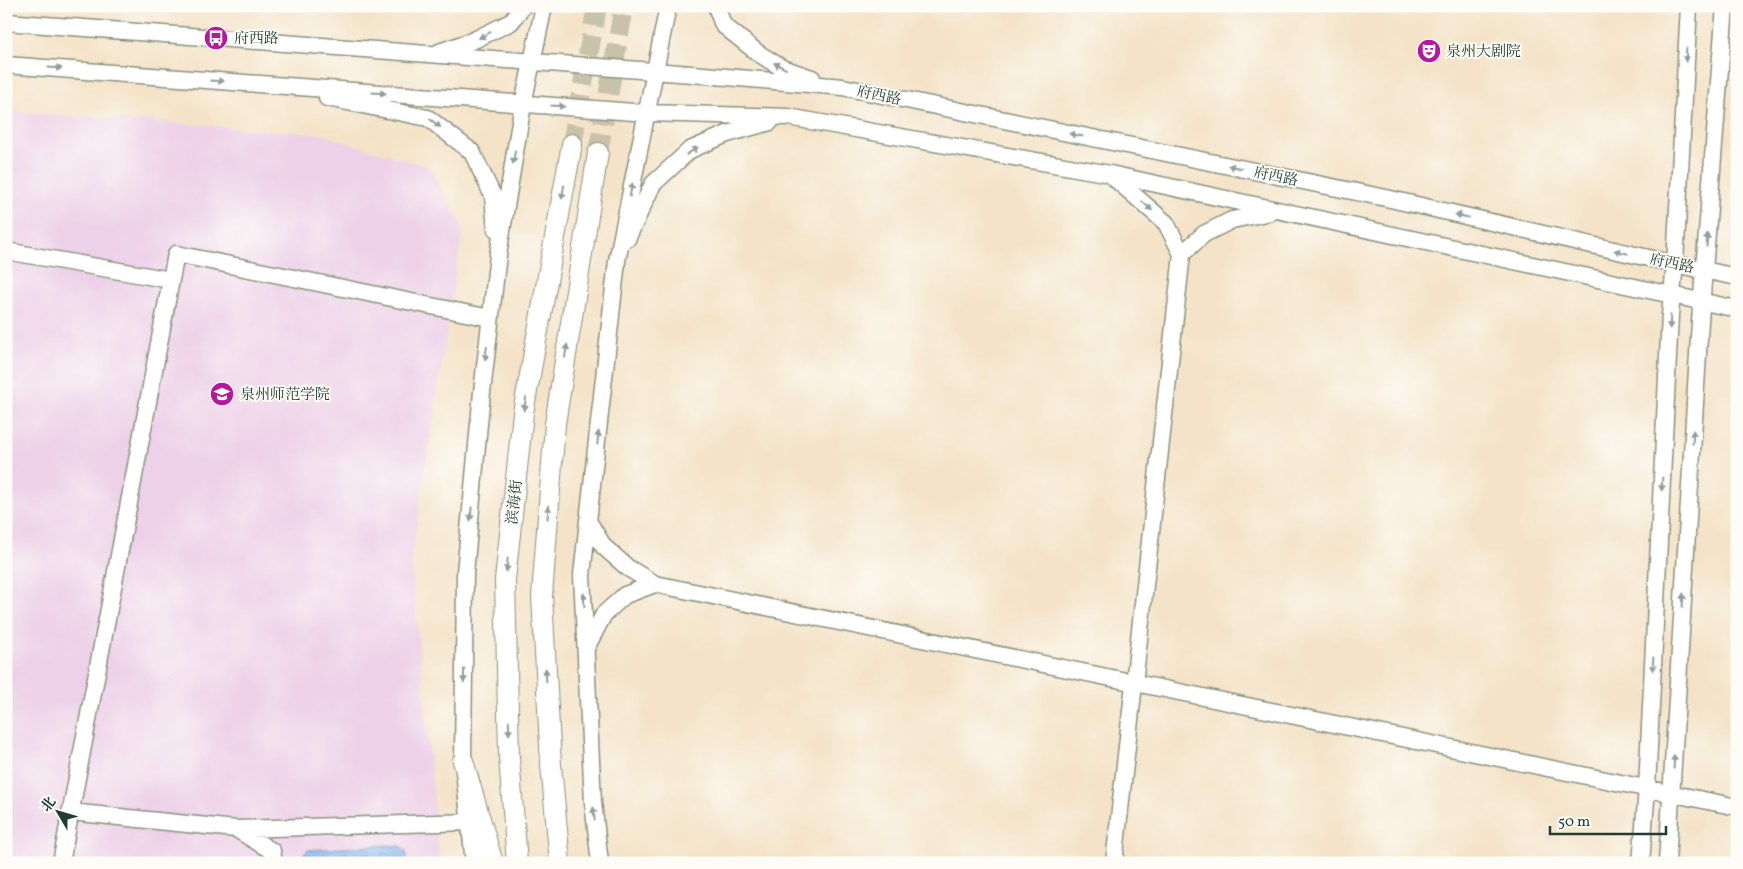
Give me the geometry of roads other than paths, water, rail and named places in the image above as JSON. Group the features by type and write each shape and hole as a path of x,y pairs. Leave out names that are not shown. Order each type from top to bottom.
{"main road":[{"name":"滨海街","path":"517,863 509,757 505,580 523,413 572,144"},
{"path":"560,863 551,766 542,596 555,424 598,153"},
{"path":"462,761 493,863"}],"street":[{"path":"431,54 474,40 511,22 523,6"},
{"path":"474,863 462,761 465,573 482,392 498,255 523,104 544,6"},
{"path":"600,863 593,802 582,575 617,262 668,6"},
{"path":"716,6 723,25 758,53 782,68 843,88"},
{"path":"1641,863 1647,788 1688,6"},
{"path":"1667,863 1702,302 1725,6"},
{"name":"府西路","path":"6,22 655,71 843,88 1386,198 1737,277"},
{"path":"6,65 647,113 788,117 1110,174 1737,309"},
{"path":"252,83 428,118 472,152 493,196 498,255"},
{"path":"617,262 653,184 690,150 727,134 788,117"},
{"path":"1110,174 1166,223 1182,254 1114,863"},
{"path":"1182,254 1204,234 1232,220 1278,210"},
{"path":"6,251 171,280"},
{"path":"61,863 176,254 490,318"},
{"path":"588,521 604,547 628,568 655,584 1737,807"},
{"path":"586,648 604,614 625,594 655,584"},
{"path":"70,812 236,829 470,822"},
{"path":"236,829 272,851 274,863"}],"water":[{"path":"388,845 401,846 406,851 407,863 295,863 308,850"}],"tunnel":[{"path":"572,144 597,6"},
{"path":"598,153 624,6"}],"place":[{"name":"府西路","path":"216,38"},
{"name":"泉州大剧院","path":"1429,51"},
{"name":"泉州师范学院","path":"222,394"}]}
